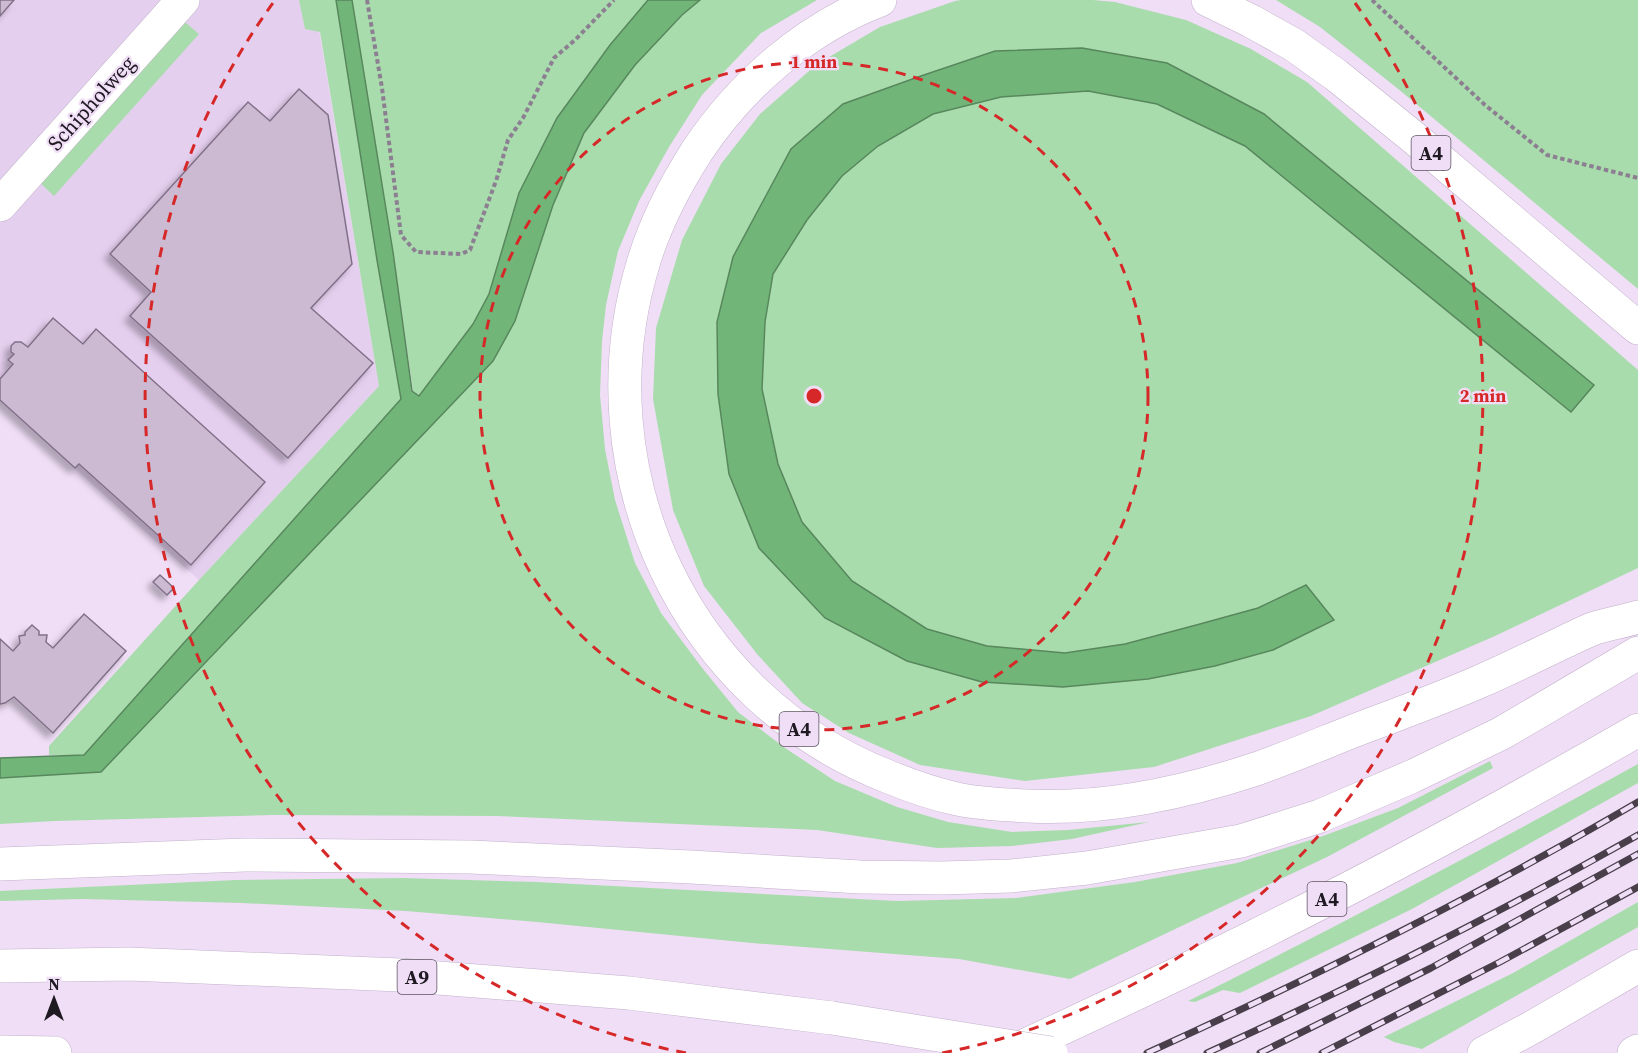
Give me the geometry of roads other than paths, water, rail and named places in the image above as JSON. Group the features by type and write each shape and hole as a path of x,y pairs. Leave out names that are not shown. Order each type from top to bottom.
{"main road":[{"name":"Schipholweg","path":"0,205 183,0"},
{"name":"A4","path":"880,0 864,6 819,31 778,60 743,93 710,132 681,176 659,218 642,264 631,313 625,362 630,462 656,546 681,600 710,643 745,684 780,716 821,744 868,769 911,786 958,800 1060,808 1110,803 1169,793 1258,768 1477,682 1593,629 1638,617"},
{"name":"A4","path":"1208,0 1294,45 1336,75 1413,137 1638,328"},
{"path":"0,864 245,855 470,857 860,877 941,878 1011,876 1087,868 1241,841 1320,816 1413,776 1502,733 1638,653"},
{"name":"A4","path":"1009,1053 1251,938 1382,871 1551,780 1638,730"},
{"name":"A9","path":"0,966 129,964 400,975 629,993 832,1018 1051,1053"},
{"path":"1484,1053 1531,1029 1638,966"},
{"path":"0,1052 55,1053"}],"railway":[{"path":"1147,1053 1396,934 1518,870 1638,802"},
{"path":"1207,1053 1425,948 1638,835"},
{"path":"1260,1053 1431,968 1638,854"},
{"path":"1322,1053 1500,962 1638,887"}]}
